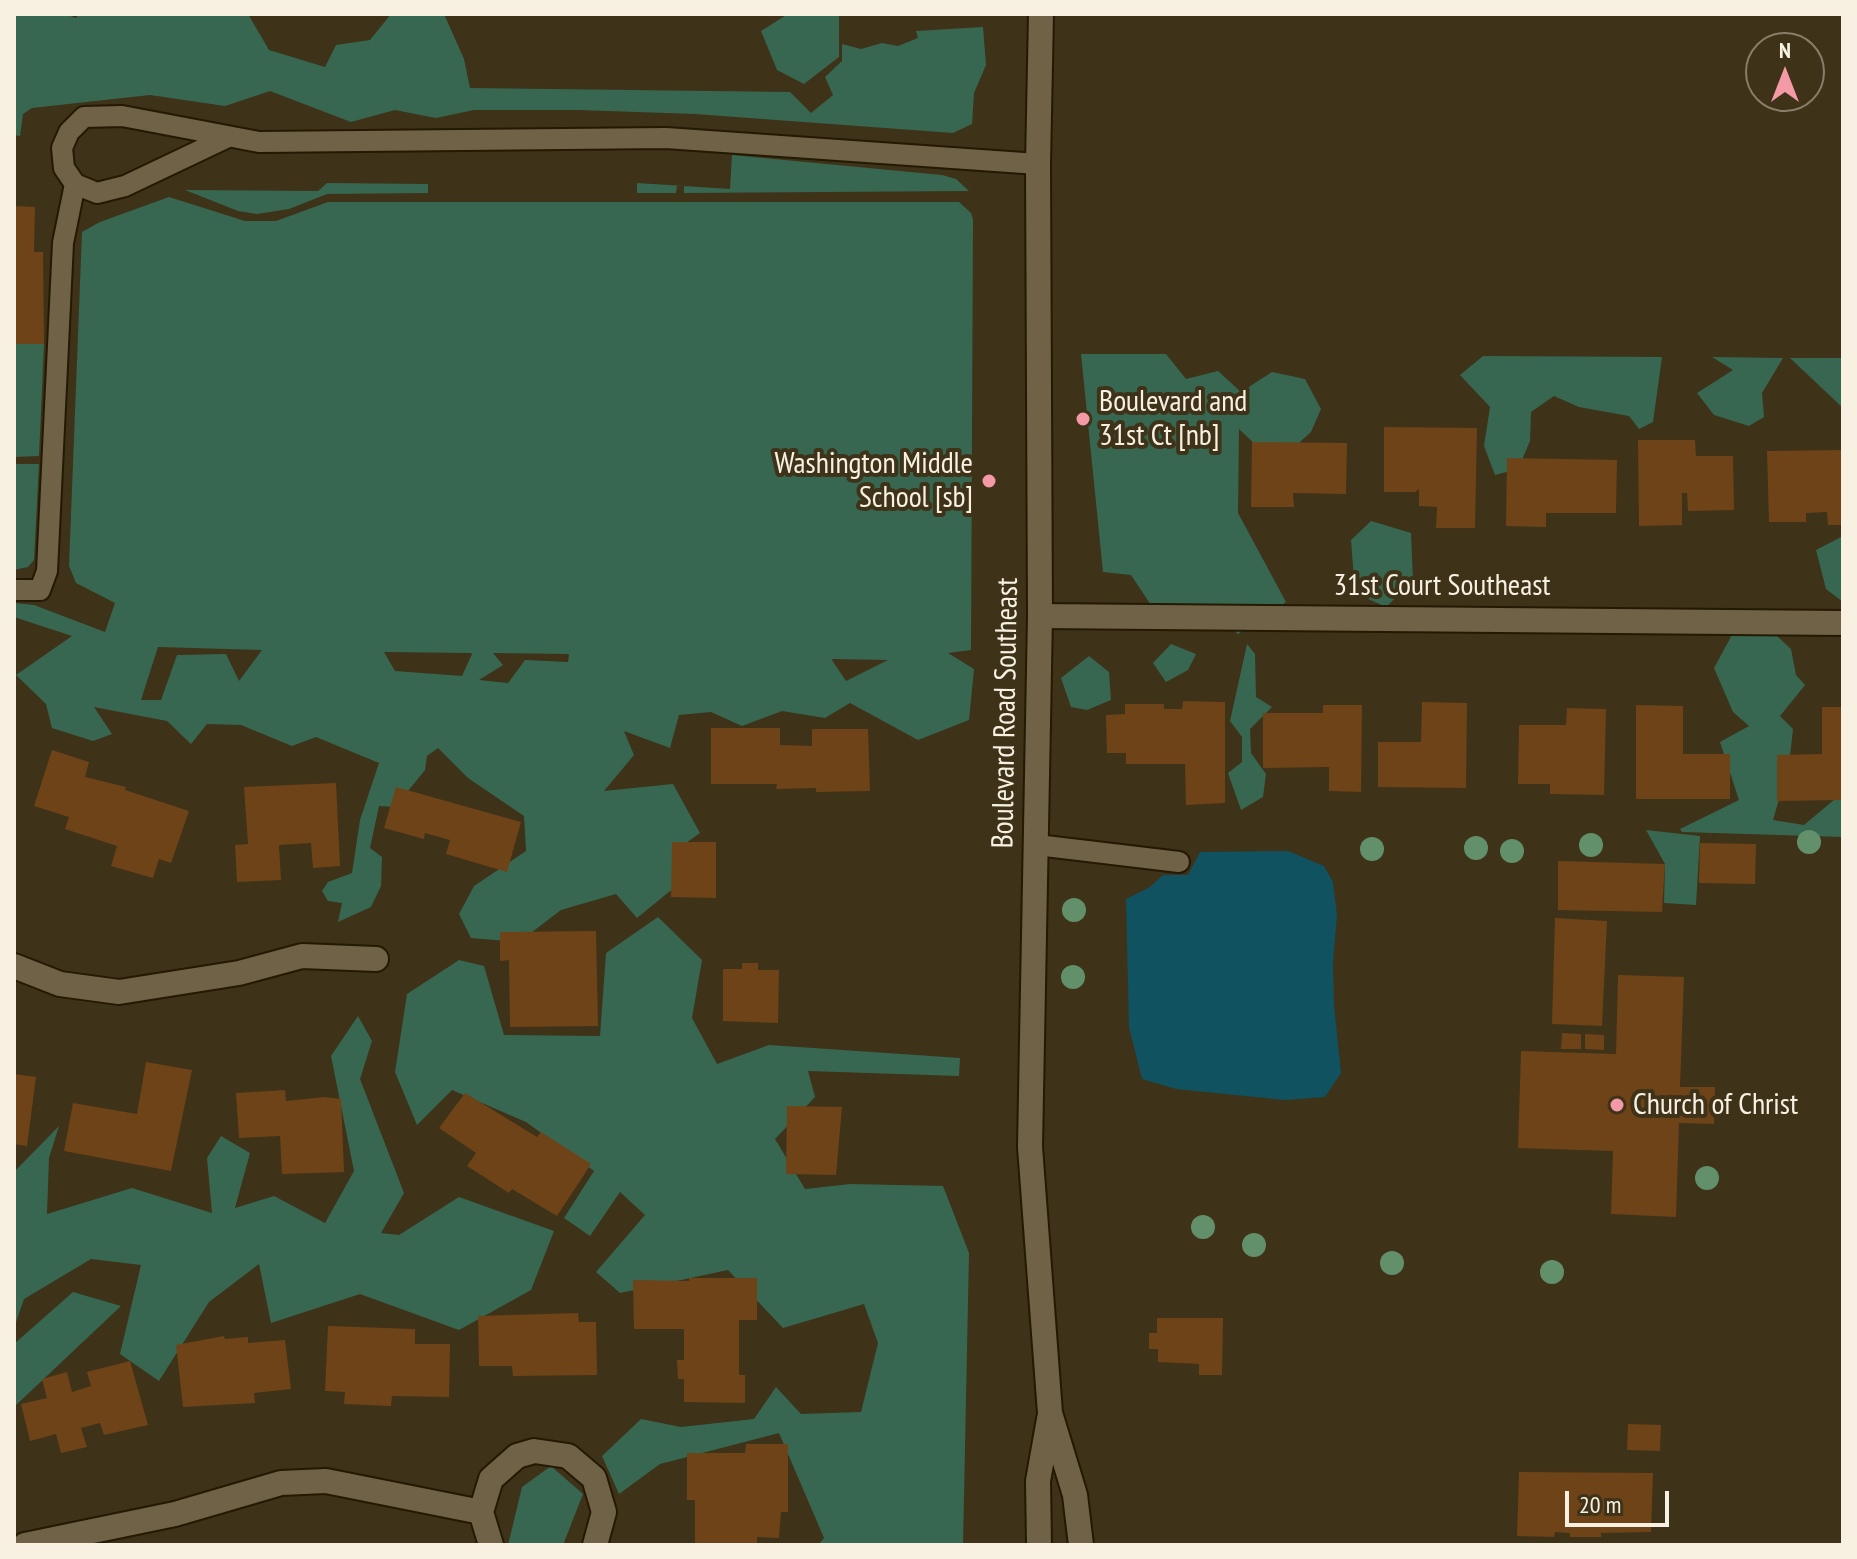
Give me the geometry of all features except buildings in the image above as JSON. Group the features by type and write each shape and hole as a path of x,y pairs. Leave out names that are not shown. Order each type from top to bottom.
{"street":[{"name":"Boulevard Road Southeast","path":"1041,14 1038,164 1040,616 1030,1147 1050,1413 1075,1495 1081,1545"},
{"name":"31st Court Southeast","path":"1040,616 1843,623"},
{"path":"14,966 60,984 119,992 239,973 302,956 376,959"},
{"name":"Boulevard Road Southeast","path":"1039,1545 1038,1481 1050,1413"},
{"path":"491,1545 481,1512 491,1479 510,1461 534,1451 568,1456 583,1465 602,1494 602,1529 595,1545"},
{"path":"25,1545 175,1514 281,1483 326,1481 481,1512"}],"lane":[{"path":"226,138 125,186 97,193 75,184 64,168 62,148 69,132 84,117 122,116 259,142 666,138 1038,164"},
{"path":"14,590 40,590 47,571 63,243 75,184"},
{"path":"1037,845 1179,862"}],"green space":[{"path":"14,14 65,14 76,18 79,14 248,14 269,50 325,67 336,45 370,40 391,14 444,14 464,59 470,88 790,92 811,113 833,95 825,77 842,61 842,44 861,49 882,43 898,46 918,38 916,31 983,27 986,65 974,93 972,124 953,133 695,114 578,110 474,110 436,118 395,110 351,122 270,91 225,106 150,95 32,108 23,114 20,136 14,135"},
{"path":"788,14 839,14 839,57 804,84 777,70 761,31"},
{"path":"732,155 942,175 956,179 969,191 684,193 684,186 730,189"},
{"path":"327,183 428,184 428,193 327,194 289,209 257,214 238,211 185,190 318,191"},
{"path":"637,183 684,186 677,186 676,193 637,193"},
{"path":"169,197 245,221 276,221 328,202 959,202 973,219 971,650 948,653 974,669 969,720 918,740 850,703 825,718 782,711 742,726 711,712 679,715 670,748 624,731 634,755 604,791 673,784 700,833 679,848 675,887 637,918 616,894 561,910 519,942 471,938 459,914 474,886 526,851 524,816 468,778 438,748 427,756 425,770 395,807 379,806 370,848 382,857 381,886 371,907 338,922 342,903 328,901 322,891 328,882 352,873 360,820 379,763 316,737 292,746 241,725 207,724 191,744 167,721 94,707 112,734 93,741 52,728 46,704 16,675 72,636 14,617 14,603 34,605 105,632 115,603 76,583 69,566 82,232 100,222","holes":["158,647 262,650 239,681 226,654 177,655 161,700 141,700","384,652 472,654 462,676 395,671","493,653 569,655 568,662 525,660 508,683 479,680 503,665","832,659 888,660 846,681"]},
{"path":"14,344 44,344 39,456 14,457"},
{"path":"1081,354 1166,354 1186,379 1218,371 1241,392 1272,372 1305,379 1321,409 1311,432 1291,450 1260,449 1239,429 1238,513 1286,602 1238,634 1207,607 1186,611 1151,605 1131,575 1103,572"},
{"path":"1483,356 1662,357 1653,422 1639,429 1629,416 1579,407 1554,396 1531,412 1530,441 1518,469 1495,475 1484,446 1490,407 1460,375"},
{"path":"1712,357 1783,358 1762,393 1764,417 1749,426 1714,415 1697,393 1733,370"},
{"path":"1790,358 1843,358 1843,408"},
{"path":"14,464 39,464 34,560 28,567 14,570"},
{"path":"1371,521 1411,533 1413,581 1386,607 1355,593 1351,540"},
{"path":"1843,536 1843,602 1826,589 1816,550"},
{"path":"1766,626 1791,649 1796,675 1805,685 1780,716 1793,729 1789,765 1773,820 1804,825 1841,794 1843,837 1682,832 1680,829 1739,800 1720,742 1749,726 1733,712 1714,668 1733,633"},
{"path":"1171,644 1196,654 1188,670 1166,682 1153,663"},
{"path":"1247,644 1255,654 1256,697 1272,707 1250,729 1251,753 1266,774 1263,797 1241,810 1228,773 1242,762 1242,737 1230,721"},
{"path":"1089,656 1109,672 1111,700 1087,710 1071,707 1061,678"},
{"path":"1646,830 1700,836 1696,905 1664,903 1665,864"},
{"path":"658,917 702,960 692,1018 717,1064 769,1045 960,1058 959,1076 808,1071 815,1097 775,1139 805,1189 851,1184 943,1186 969,1253 963,1545 818,1545 824,1538 779,1433 660,1464 619,1494 602,1456 641,1419 681,1427 754,1419 776,1387 801,1414 861,1412 878,1343 864,1304 783,1328 728,1270 620,1293 596,1272 645,1215 620,1192 590,1236 564,1218 594,1171 526,1122 452,1090 417,1125 395,1072 407,994 459,960 484,966 504,1035 600,1036 606,953"},
{"path":"358,1016 372,1041 360,1079 404,1193 381,1233 399,1235 459,1197 554,1231 531,1290 459,1330 360,1294 271,1323 259,1264 209,1302 159,1381 120,1354 141,1265 91,1259 24,1299 14,1328 14,1172 59,1126 49,1158 47,1214 132,1188 212,1213 207,1158 221,1136 250,1153 235,1208 274,1196 325,1223 354,1171 331,1056"},
{"path":"73,1292 121,1306 14,1407 14,1344"},
{"path":"551,1466 583,1494 563,1545 508,1545 522,1487"}],"water":[{"path":"1288,851 1324,866 1333,882 1337,915 1334,1005 1341,1073 1325,1097 1285,1100 1176,1089 1142,1079 1129,1027 1126,899 1150,887 1163,875 1188,875 1200,852"}],"place":[{"name":"Boulevard and 31st Ct [nb]","path":"1083,419"},
{"name":"Washington Middle School [sb]","path":"989,481"},
{"name":"Church of Christ","path":"1617,1105"}]}
